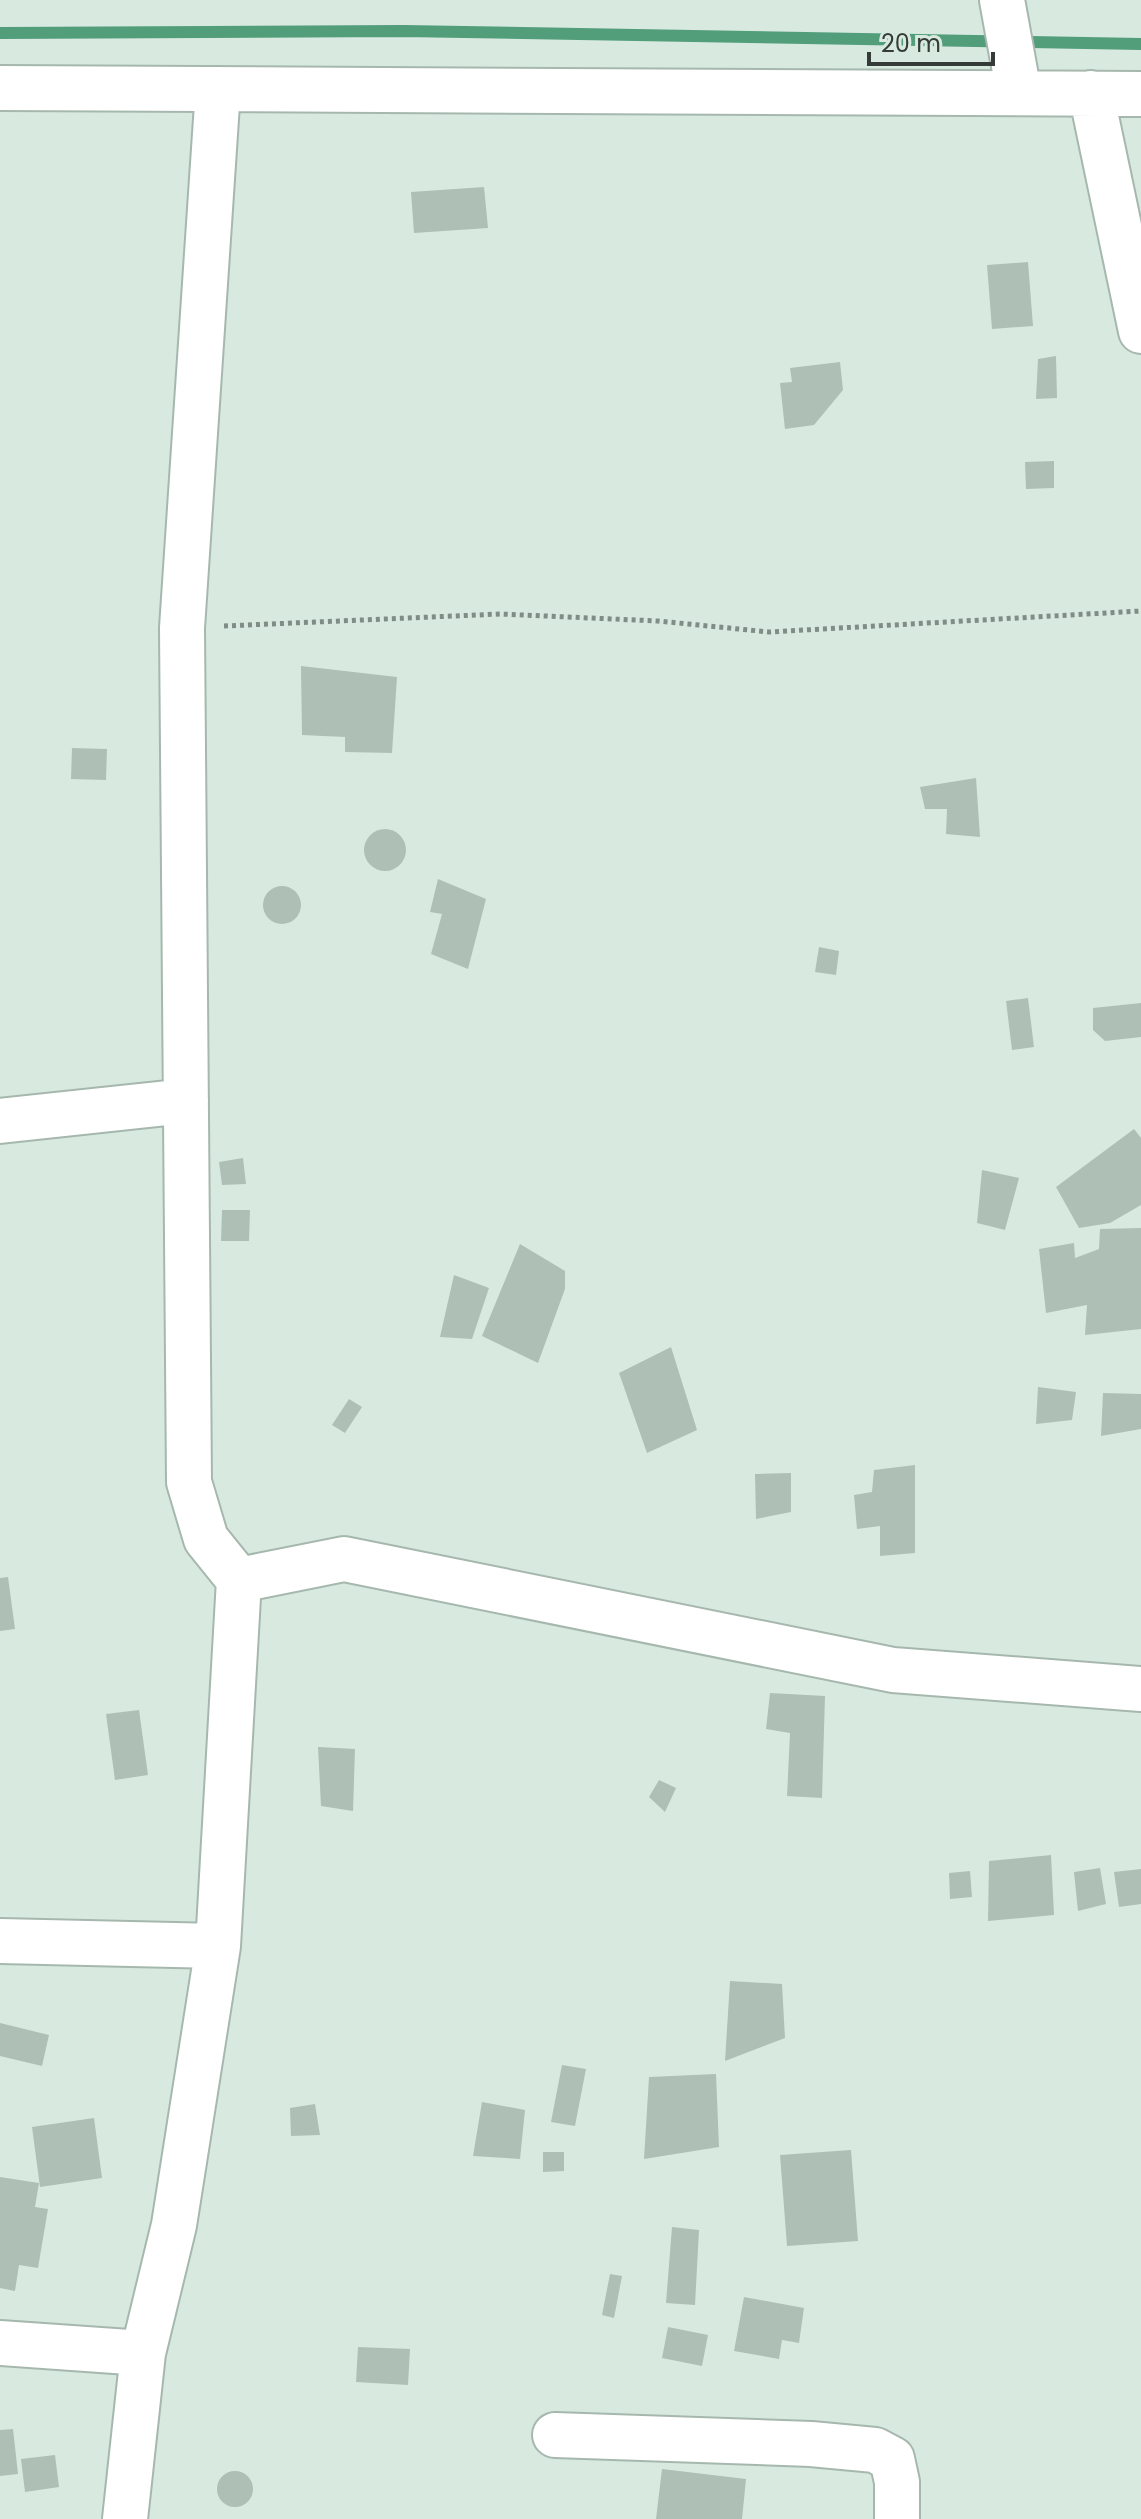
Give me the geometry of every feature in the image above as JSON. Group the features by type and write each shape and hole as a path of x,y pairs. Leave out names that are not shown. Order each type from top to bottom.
{"street":[{"path":"1002,0 1019,93"},
{"path":"0,88 1141,94"},
{"path":"125,2519 143,2353 174,2225 218,1946 239,1580 206,1539 189,1482 182,628 218,89"},
{"path":"1091,93 1141,331"},
{"path":"0,1121 186,1101"},
{"path":"239,1580 344,1559 893,1670 1141,1689"},
{"path":"0,1941 218,1946"},
{"path":"0,2343 143,2353"},
{"path":"555,2435 811,2444 875,2450 892,2459 897,2482 897,2519"}],"path":[{"path":"182,628 500,614 658,621 769,632 1141,611"}],"building":[{"path":"484,187 488,228 414,233 411,192"},
{"path":"1028,262 1033,326 992,329 987,265"},
{"path":"1056,356 1057,398 1036,399 1038,359"},
{"path":"840,362 843,390 814,425 785,429 780,383 792,382 790,368"},
{"path":"1054,461 1054,488 1026,489 1025,462"},
{"path":"301,666 397,677 392,753 345,752 345,737 302,735"},
{"path":"72,748 107,749 106,780 71,779"},
{"path":"976,778 980,837 946,834 947,809 925,809 920,787"},
{"path":"385,829 400,835 406,850 400,865 385,871 370,865 364,850 370,835"},
{"path":"438,879 486,899 468,969 431,954 442,914 430,912"},
{"path":"282,886 295,892 301,905 295,918 282,924 269,918 263,905 269,892"},
{"path":"819,947 839,951 836,975 815,972"},
{"path":"1028,998 1034,1047 1012,1050 1006,1001"},
{"path":"1141,1003 1141,1037 1105,1041 1093,1030 1093,1008"},
{"path":"1134,1129 1141,1138 1141,1205 1110,1223 1079,1228 1056,1187"},
{"path":"243,1158 246,1184 222,1185 219,1162"},
{"path":"982,1170 1019,1178 1005,1230 977,1223"},
{"path":"222,1210 250,1210 249,1241 221,1241"},
{"path":"1141,1228 1141,1329 1085,1335 1087,1305 1046,1313 1039,1249 1074,1243 1075,1258 1099,1249 1100,1229"},
{"path":"520,1244 565,1271 565,1289 538,1363 482,1336"},
{"path":"454,1275 489,1288 472,1339 440,1337"},
{"path":"671,1347 697,1430 647,1453 619,1373"},
{"path":"1038,1387 1076,1392 1072,1420 1036,1424"},
{"path":"1103,1393 1141,1394 1141,1429 1101,1436"},
{"path":"349,1399 362,1407 345,1433 332,1425"},
{"path":"915,1465 915,1553 880,1556 880,1526 857,1529 854,1495 872,1492 874,1470"},
{"path":"791,1473 791,1512 756,1519 755,1474"},
{"path":"8,1577 15,1629 0,1631 0,1578"},
{"path":"770,1693 825,1696 822,1798 787,1796 790,1733 766,1729"},
{"path":"139,1710 148,1775 115,1780 106,1714"},
{"path":"318,1747 355,1749 353,1811 321,1806"},
{"path":"659,1780 676,1788 665,1812 649,1797"},
{"path":"1051,1855 1054,1915 988,1921 989,1861"},
{"path":"1100,1868 1106,1904 1078,1911 1074,1872"},
{"path":"1141,1869 1141,1904 1119,1907 1114,1872"},
{"path":"970,1871 972,1897 950,1899 949,1873"},
{"path":"730,1981 782,1984 785,2038 725,2061"},
{"path":"0,2023 49,2035 42,2066 0,2056"},
{"path":"562,2065 586,2069 575,2126 551,2122"},
{"path":"716,2074 719,2147 644,2159 649,2077"},
{"path":"482,2102 525,2110 520,2159 473,2156"},
{"path":"315,2104 320,2135 291,2136 290,2108"},
{"path":"94,2118 102,2178 40,2187 32,2127"},
{"path":"851,2150 858,2241 787,2246 780,2155"},
{"path":"543,2152 564,2152 564,2171 543,2172"},
{"path":"0,2177 39,2183 35,2207 48,2209 38,2268 19,2265 15,2291 0,2288"},
{"path":"672,2227 699,2230 695,2305 666,2303"},
{"path":"610,2274 622,2276 614,2318 602,2315"},
{"path":"744,2297 804,2308 799,2343 782,2340 779,2359 734,2351"},
{"path":"668,2327 708,2335 702,2366 662,2358"},
{"path":"358,2347 410,2349 408,2385 356,2382"},
{"path":"13,2429 18,2474 0,2476 0,2430"},
{"path":"55,2455 59,2487 25,2492 21,2459"},
{"path":"662,2469 746,2479 742,2519 656,2519"},
{"path":"235,2471 247,2477 253,2489 247,2501 235,2507 223,2501 217,2489 223,2477"}],"waterway":[{"path":"0,33 404,31 1141,44"}]}
